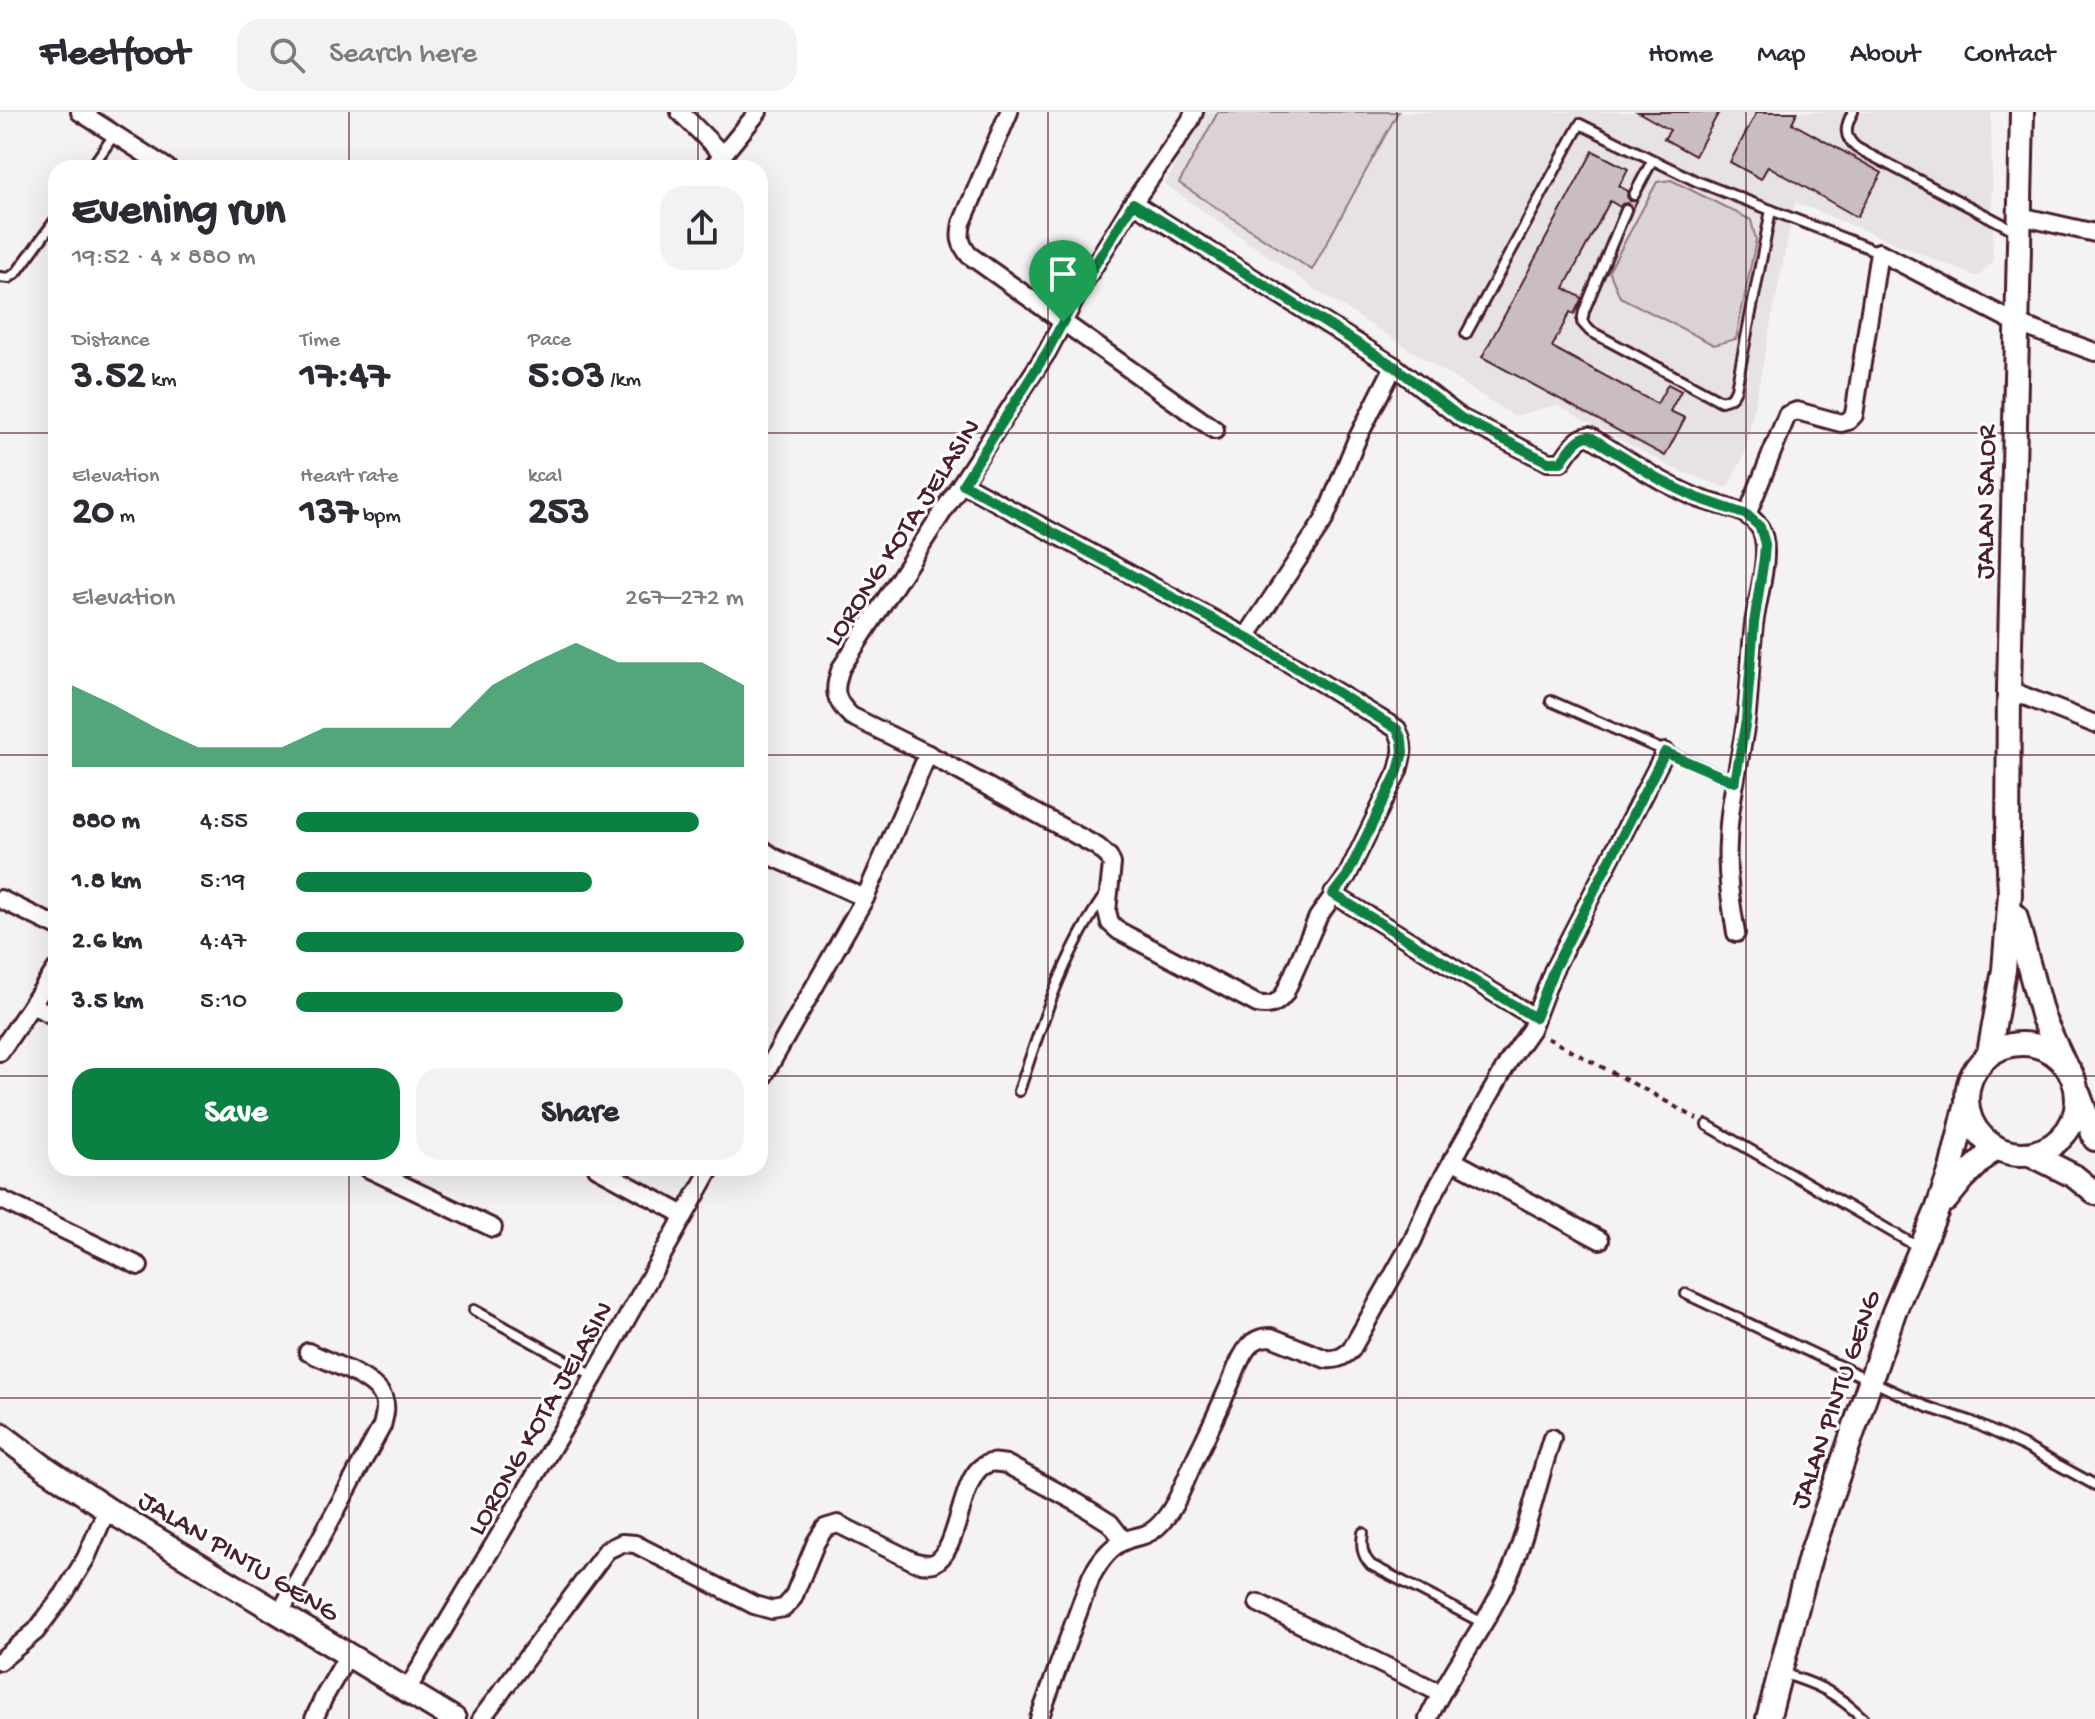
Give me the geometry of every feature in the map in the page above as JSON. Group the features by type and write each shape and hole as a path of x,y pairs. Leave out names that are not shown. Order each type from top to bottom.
{"main road":[{"name":"JALAN SALOR","path":"1989,1053 2004,970 2010,894 2009,690 2022,112"},
{"name":"JALAN SALOR","path":"2010,894 2043,1018 2062,1059"},
{"path":"2085,1095 2072,1124 2061,1138 2047,1149 2030,1154 2012,1154 1995,1147 1981,1136 1971,1120 1967,1103 1969,1084 1977,1067 1989,1053 2003,1046 2035,1044 2049,1049 2062,1059 2072,1073 2085,1095 2095,1139"},
{"name":"JALAN PINTU GENG","path":"1768,1719 1810,1557 1894,1312 1937,1210 1955,1157 1967,1103"},
{"path":"1937,1210 1995,1147"},
{"path":"2030,1154 2074,1176 2095,1193"},
{"name":"JALAN PINTU GENG","path":"0,1434 107,1509 454,1719"}],"street":[{"path":"80,112 155,160"},
{"path":"680,112 716,160"},
{"path":"720,160 758,112"},
{"path":"1009,112 962,223 961,245 969,255 1215,430"},
{"name":"LORONG KOTA JELASIN","path":"928,754 851,716 836,695 836,680 1047,352 1083,284 1194,112"},
{"path":"1133,203 1394,366 1461,418 1548,462 1561,462 1583,436 1589,436 1662,481 1695,497 1747,515 1760,527 1765,544 1754,623 1746,720 1728,841 1728,880 1736,933"},
{"path":"2020,224 2095,233"},
{"path":"1747,515 1787,415 1797,411 1841,423 1854,415 1879,252 2018,324 2095,352"},
{"path":"1246,637 1324,520 1357,439 1394,366"},
{"path":"768,1068 865,898 928,754 1098,847 1109,857 1112,864 1107,911 1110,923 1119,931 1265,1006 1273,1005 1285,993 1318,917 1347,876 1398,771 1403,752 1397,729 1246,637 963,484"},
{"path":"2009,690 2095,724"},
{"path":"1039,1719 1096,1567 1124,1541 1149,1533 1170,1511 1250,1343 1261,1337 1271,1337 1334,1360 1351,1350 1413,1240 1452,1160 1533,1024 1553,971 1665,752"},
{"path":"768,853 865,898"},
{"path":"1333,894 1533,1024"},
{"path":"0,899 48,922"},
{"path":"0,1052 48,981"},
{"path":"32,1005 48,1013"},
{"path":"1452,1160 1600,1240"},
{"path":"384,1176 493,1228"},
{"path":"612,1176 684,1215"},
{"name":"LORONG KOTA JELASIN","path":"407,1690 594,1377 706,1176"},
{"path":"0,1199 139,1266"},
{"path":"280,1613 382,1426 386,1409 384,1396 374,1385 308,1352"},
{"path":"1428,1719 1440,1693 1484,1623 1511,1569 1552,1438"},
{"path":"481,1719 607,1550 622,1543 635,1544 754,1605 772,1610 784,1608 793,1598 825,1528 838,1524 915,1562 936,1562 948,1547 971,1481 984,1464 994,1462 1006,1464 1078,1503 1110,1523 1124,1541"},
{"path":"0,1661 36,1631 64,1594 86,1558 107,1509"},
{"path":"1258,1603 1440,1693"},
{"path":"314,1719 348,1655"}],"lane":[{"path":"1853,112 1846,128 1850,143 1857,148 2020,224"},
{"path":"1466,334 1580,124 1696,181 1879,252"},
{"path":"96,160 114,134"},
{"path":"1634,195 1652,161"},
{"path":"1626,210 1582,322 1590,331 1721,401 1728,400 1736,389 1771,210"},
{"path":"0,277 9,278 17,272 48,230"},
{"path":"1551,701 1735,782"},
{"path":"1019,1091 1048,1005 1087,918 1111,886"},
{"path":"1707,1125 1921,1249"},
{"path":"1686,1294 1927,1407 1970,1421 2022,1445 2095,1485"},
{"path":"474,1310 594,1377"},
{"path":"1363,1533 1361,1546 1364,1557 1371,1565 1484,1623"},
{"path":"1780,1672 1816,1683 1846,1702 1864,1719"}],"path":[{"path":"1533,1024 1707,1125"}],"shaded area":[{"path":"1203,112 1991,112 1993,261 1978,277 1795,202 1745,453 1727,488 1677,470 1556,405 1514,416 1315,289 1165,184"},
{"path":"1218,112 1398,112 1312,270 1179,183"},
{"path":"1671,180 1751,220 1756,240 1736,339 1714,345 1620,297 1609,271 1657,182"}],"building":[{"path":"1638,112 1719,112 1695,156 1664,139 1670,130"},
{"path":"1757,112 1797,112 1792,123 1882,173 1857,217 1768,166 1761,179 1730,162"},
{"path":"1593,151 1628,169 1619,186 1628,191 1630,201 1637,201 1633,209 1628,203 1620,207 1610,201 1564,288 1582,298 1574,314 1570,312 1552,347 1657,404 1668,384 1681,391 1670,411 1685,418 1665,456 1482,357"}],"route":[{"path":"1133,203 1394,366 1461,418 1554,464 1561,462 1583,436 1589,436 1662,481 1695,497 1747,515 1760,527 1765,544 1764,558 1754,623 1746,720 1735,782 1665,752 1553,971 1535,1018 1333,894 1347,876 1398,771 1403,752 1397,729 1246,637 963,484 1063,322 1133,203"}]}
